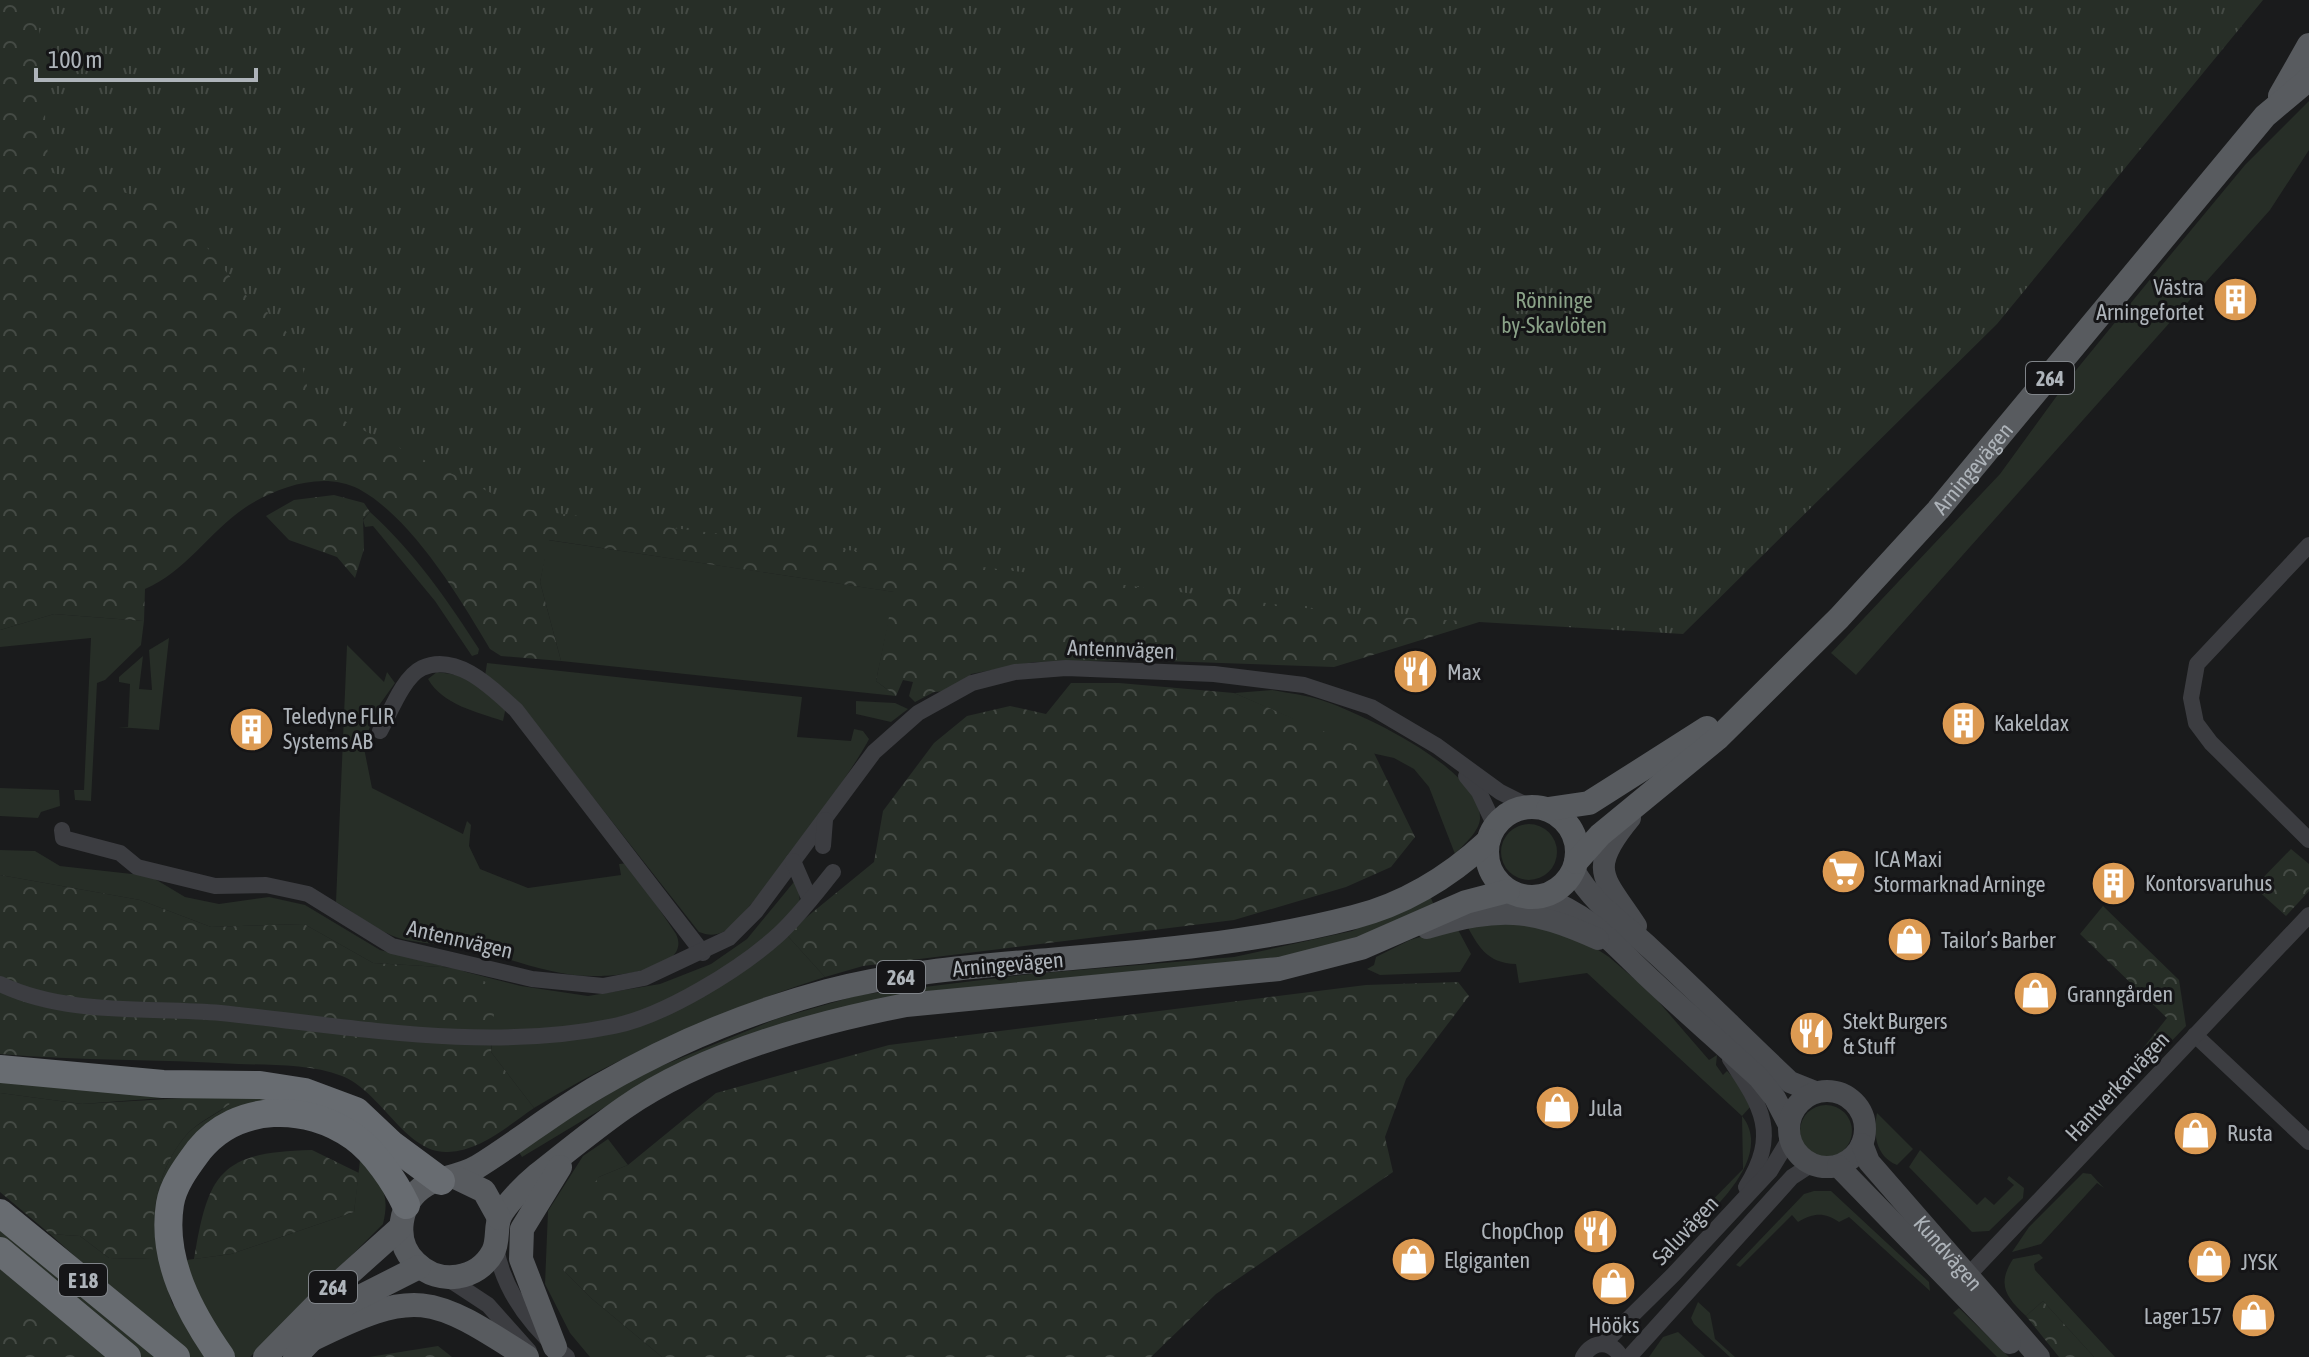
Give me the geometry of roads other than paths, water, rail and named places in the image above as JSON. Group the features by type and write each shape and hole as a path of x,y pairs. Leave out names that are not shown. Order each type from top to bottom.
{"highway":[{"path":"0,1069 163,1084 260,1085 305,1092 356,1111 391,1144 449,1180"},
{"path":"221,1357 184,1298 172,1260 170,1203 184,1170 210,1137 235,1121 262,1113 312,1116 355,1138 397,1186 403,1216"},
{"name":"E 18","path":"0,1213 176,1357"},
{"name":"E 18","path":"0,1251 127,1357"}],"main road":[{"name":"Arningevägen","path":"1575,866 1600,835 1718,738 1815,642 1998,440 2275,105 2309,45"},
{"name":"Arningevägen","path":"2275,105 2309,79"},
{"name":"Arningevägen","path":"1539,808 1589,803 1651,766 1708,728 1815,642"},
{"name":"264","path":"1491,833 1510,812 1539,808"},
{"path":"1539,808 1562,818 1572,830 1577,846 1575,866"},
{"name":"Arningevägen","path":"268,1354 403,1216 427,1183 449,1180 601,1085 702,1035 777,1006 831,990 943,969 1183,948 1340,921 1426,889 1460,867 1491,833"},
{"path":"1491,833 1490,869 1508,891"},
{"name":"264","path":"1508,891 1524,897 1542,897 1566,882 1575,866"},
{"name":"Arningevägen","path":"499,1218 530,1180 627,1106 711,1062 848,1017 906,1005 1242,975 1361,948 1466,902 1508,891"},
{"path":"552,1354 521,1259 522,1229 572,1148"},
{"path":"403,1216 406,1251 419,1267 447,1278 464,1277 483,1265 496,1248 499,1218 484,1191 449,1180"},
{"name":"264","path":"303,1349 346,1304 419,1267"},
{"path":"303,1349 363,1315 402,1303 437,1306 474,1323 527,1357"}],"street":[{"path":"2309,545 2197,664 2191,698 2196,723 2211,743 2309,840"},
{"path":"380,731 406,684 421,668 440,665 463,670 486,683 516,710 703,953"},
{"name":"Antennvägen","path":"62,830 63,838 120,853 137,867 215,886 266,885 308,894 392,946 572,985 603,986 644,978 703,953 738,929 874,752 918,713 972,683 1015,672 1066,668 1214,674 1304,685 1371,707 1437,746 1500,792 1539,808"},
{"name":"Antennvägen","path":"1452,759 1479,792 1491,833"},
{"path":"1649,947 1605,883 1604,860 1615,837 1658,786"},
{"path":"823,846 825,818"},
{"path":"793,861 805,882 810,900"},
{"path":"1542,897 1574,910 1602,930 1759,1078 1775,1098 1795,1151 1812,1164 1838,1166 1851,1158 1862,1144 1865,1131 1858,1106 1841,1093 1815,1092 1790,1082 1586,891 1575,866"},
{"path":"0,984 27,997 64,1004 194,1011 487,1038 616,1026 706,985 777,936 833,872"},
{"path":"1361,948 1477,913 1506,912 1558,921 1620,949"},
{"name":"Hantverkarvägen","path":"1963,1281 2309,915"},
{"path":"2195,1035 2309,1142"},
{"path":"1716,1038 1761,1108 1765,1124 1756,1167 1730,1214"},
{"path":"1789,1132 1797,1104 1815,1092"},
{"name":"Saluvägen","path":"1583,1357 1592,1346 1603,1344 1674,1274 1770,1171 1789,1132"},
{"name":"Kundvägen","path":"1862,1144 1869,1162 2015,1349 2029,1357"},
{"name":"Saluvägen","path":"1629,1357 1792,1177 1812,1164"},
{"name":"Kundvägen","path":"1838,1166 1963,1281 2039,1357"},
{"path":"496,1248 501,1273 518,1305 552,1354"},
{"path":"447,1278 552,1354"},
{"path":"1603,1344 1615,1348 1621,1357"}],"place":[{"name":"Västra Arningefortet","path":"2235,300"},
{"name":"Max","path":"1416,672"},
{"name":"Kakeldax","path":"1963,723"},
{"name":"Teledyne FLIR Systems AB","path":"252,729"},
{"name":"ICA Maxi Stormarknad Arninge","path":"1843,872"},
{"name":"Kontorsvaruhus","path":"2114,883"},
{"name":"Tailor’s Barber","path":"1910,940"},
{"name":"Granngården","path":"2036,994"},
{"name":"Stekt Burgers & Stuff","path":"1812,1034"},
{"name":"Jula","path":"1558,1108"},
{"name":"Rusta","path":"2196,1133"},
{"name":"ChopChop","path":"1595,1231"},
{"name":"Elgiganten","path":"1413,1260"},
{"name":"JYSK","path":"2210,1262"},
{"name":"Hööks","path":"1614,1284"},
{"name":"Lager 157","path":"2253,1316"}],"park label":[{"name":"Rönninge by-Skavlöten","path":"1554,312"}]}
